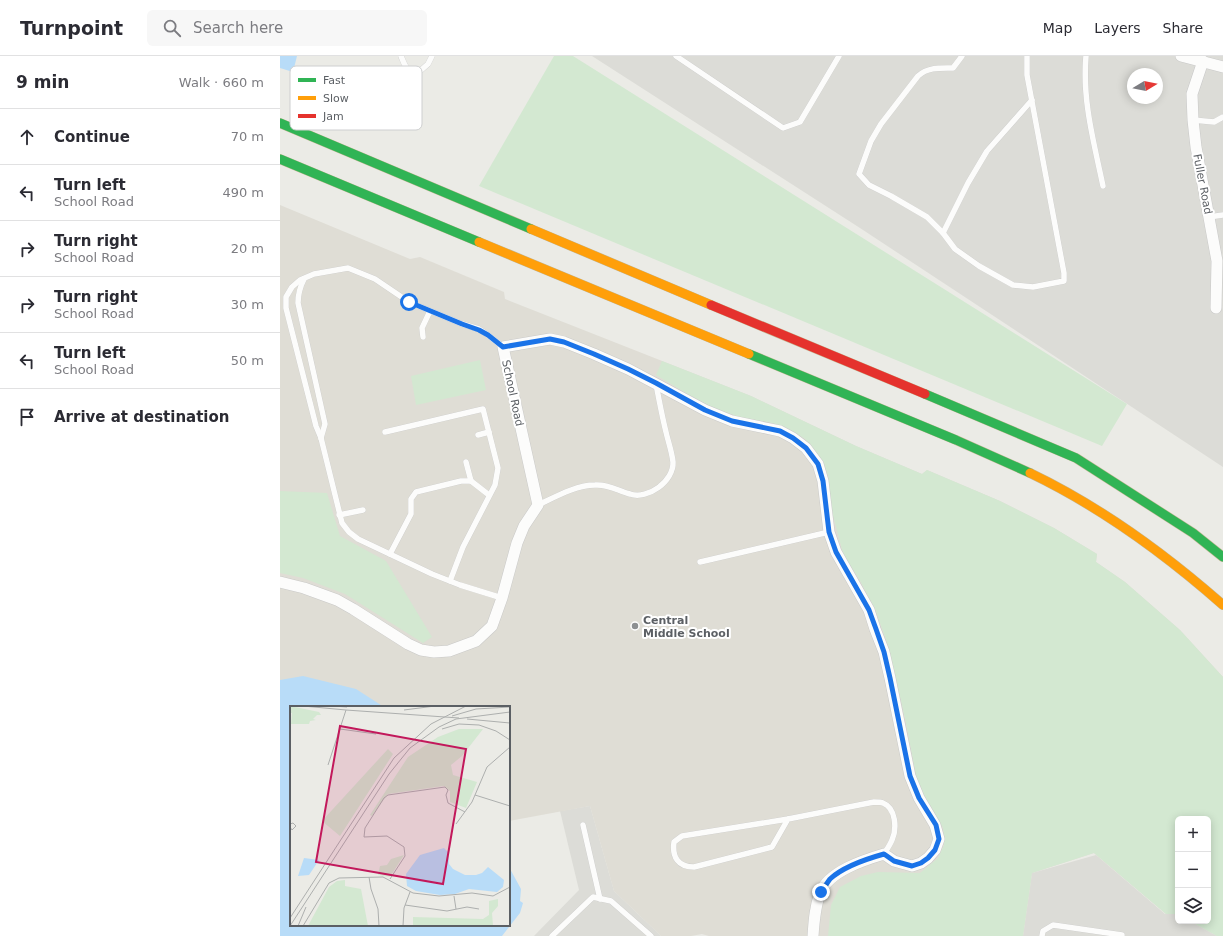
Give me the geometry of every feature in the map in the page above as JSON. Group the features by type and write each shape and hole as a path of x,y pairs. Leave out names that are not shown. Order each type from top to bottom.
{"highway":[{"path":"280,123 290,127"},
{"path":"297,130 1076,458 1193,533 1223,557"},
{"path":"280,159 956,440 1042,479 1107,516 1160,552 1223,605"}],"street":[{"path":"1181,56 1223,67"},
{"name":"Fuller Road","path":"1203,61 1192,94 1193,120 1196,147 1217,261 1216,308"},
{"name":"School Road","path":"538,505 503,347 550,339 564,342 594,354 656,383 705,410 732,421 780,431 793,438 806,448 818,464 820,470 823,481 829,532 836,552 869,610 884,652 910,776 919,798 936,825 939,839 935,850 928,858 921,863 912,866 894,861 884,854"},
{"path":"280,582 304,588 337,600 354,609 408,644 421,650 449,652 476,641 492,626 502,598 516,543 524,526 538,505"},
{"path":"813,936 814,916 821,892 831,879 843,870 862,861 884,854"}],"lane":[{"path":"401,56 405,66"},
{"path":"422,70 428,64 432,56"},
{"path":"676,56 783,128 800,122 839,56"},
{"path":"962,56 953,68 940,68 924,71 918,76 881,124 871,141 859,174 869,185 927,217 955,249 979,266 1013,285 1033,287 1064,281 1064,273 1027,75 1027,56"},
{"path":"1086,56 1084,76 1088,110 1103,186"},
{"path":"942,233 968,183 987,151 1032,100"},
{"path":"1193,120 1214,122 1223,117"},
{"path":"1209,217 1223,215"},
{"path":"502,598 432,574 358,539 349,532 342,523 286,308 286,297 292,287 304,278 314,274 348,268 375,279 409,302 479,330 503,347"},
{"path":"304,278 299,291 298,304 325,424 321,438"},
{"path":"423,336 422,328 430,311"},
{"path":"538,505 566,492 595,484 610,486 630,495 644,495 664,483 670,474 673,462 656,383"},
{"path":"385,432 483,409 498,468 498,474 495,485 463,547 450,581"},
{"path":"478,435 489,432"},
{"path":"466,462 471,481 489,495"},
{"path":"390,554 411,514 411,499 416,492 461,481 471,481"},
{"path":"340,515 363,510"},
{"path":"700,562 829,532"},
{"path":"788,819 772,847 694,867 687,867 680,864 673,852 674,842 682,836 788,819 874,802 883,803 890,809 895,820 895,832 884,854"},
{"path":"583,825 600,899"},
{"path":"552,936 593,897 610,901 651,936"},
{"path":"1042,936 1043,931 1053,925 1122,934"}],"shaded area":[{"path":"592,56 1223,56 1223,467 860,228"},
{"path":"280,205 410,259 420,257 504,292 505,299 751,396 856,446 922,474 927,470 1000,501 1054,528 1097,554 1096,562 1125,582 1180,630 1223,677 1223,936 1217,936 1195,924 1211,924 1211,816 1175,816 1175,914 1166,914 1094,853 1032,873 1023,936 709,936 702,934 691,936 661,936 614,891 590,806 510,821 510,706 290,706 280,862"},
{"path":"590,806 614,891 661,936 534,936 579,890 560,811"},
{"path":"1096,855 1165,914 1175,914 1175,924 1195,924 1217,936 1023,936 1032,873"}],"green space":[{"path":"554,56 573,56 1127,404 1102,446 479,186"},
{"path":"480,360 486,390 416,405 411,376"},
{"path":"662,361 751,396 856,446 922,474 927,470 1000,501 1054,528 1097,554 1096,562 1125,582 1180,630 1223,677 1223,936 1217,936 1195,924 1211,924 1211,816 1175,816 1175,914 1166,914 1094,853 1032,873 1023,936 828,936 831,905 840,887 861,876 878,872 920,873 938,858 944,845 943,828 923,793 916,776 889,648 875,609 858,577 844,557 831,508 828,476 821,459 805,439 789,429 772,423 739,417 712,407 656,375"},
{"path":"280,491 327,493 340,536 386,561 432,637 423,643 345,594 303,578 280,573"}],"water":[{"path":"280,56 297,56 294,66 290,66 290,71 280,68"},
{"path":"303,676 356,689 382,706 290,706 290,926 510,926 502,936 280,936 280,680"},
{"path":"510,869 521,889 520,901 523,903 520,913 510,926"}],"traffic: fast":[{"path":"280,123 290,127"},
{"path":"297,130 531,229"},
{"path":"280,159 479,242"},
{"path":"749,354 956,440 1030,473"},
{"path":"925,394 1076,458 1193,533 1223,557"}],"traffic: slow":[{"path":"531,229 711,305"},
{"path":"479,242 749,354"},
{"path":"1030,473 1082,501 1131,532 1178,567 1223,605"}],"traffic: jam":[{"path":"711,305 925,394"}],"place":[{"name":"Central Middle School","path":"635,626"}],"route":[{"path":"409,302 479,330 503,347 550,339 564,342 628,369 705,410 732,421 780,431 793,438 806,448 818,464 823,481 824,500 829,532 836,552 869,610 876,629 884,652 910,776 919,798 936,825 939,839 935,850 921,863 912,866 894,861 884,854 862,861 843,870 831,879 821,892"}]}
